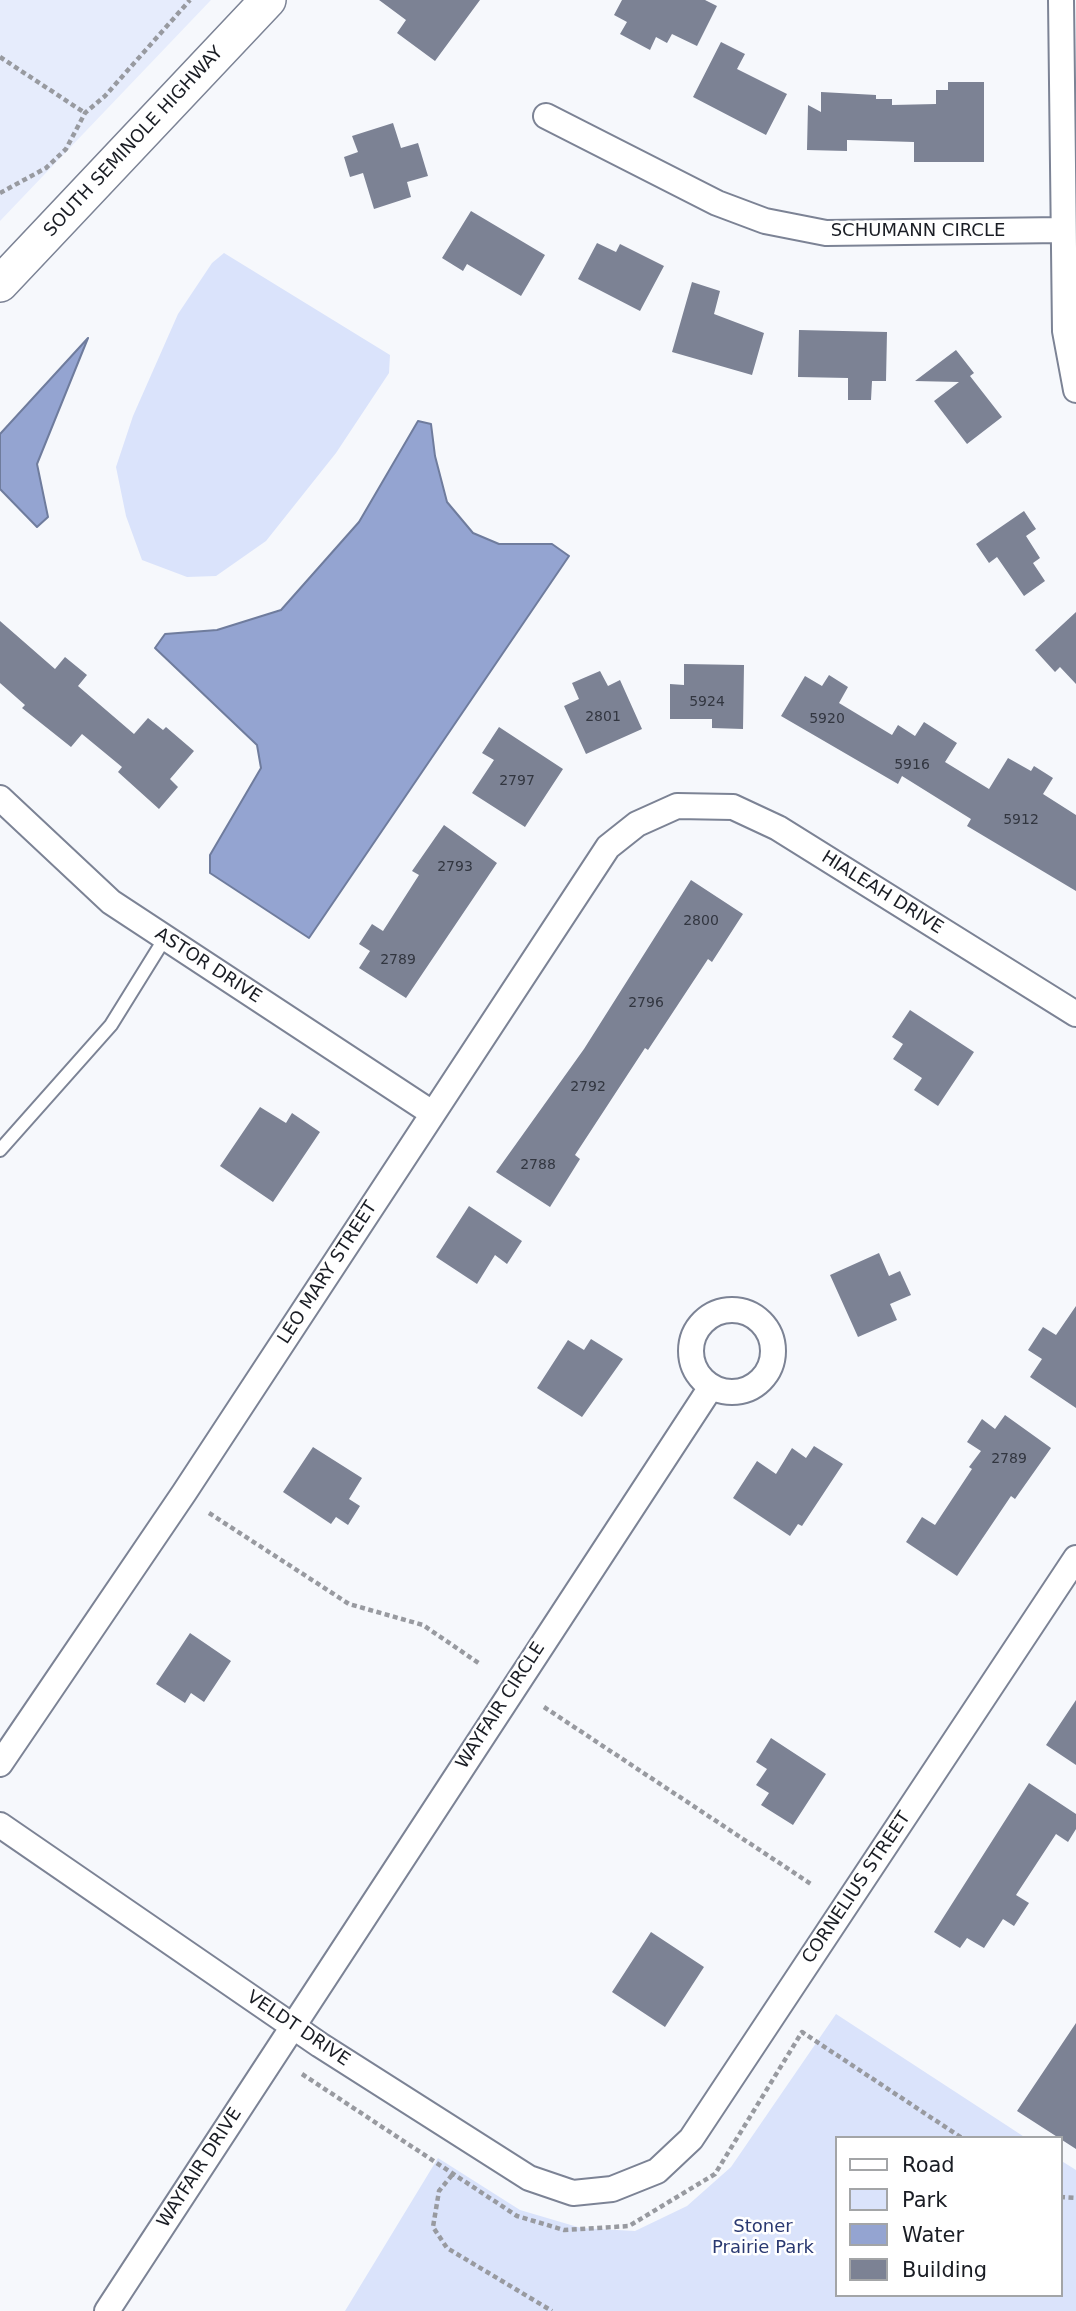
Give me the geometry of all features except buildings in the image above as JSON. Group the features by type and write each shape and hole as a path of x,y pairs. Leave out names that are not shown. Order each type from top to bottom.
{"street":[{"name":"SOUTH SEMINOLE HIGHWAY","path":"0,284 268,0"},
{"path":"1061,0 1065,331 1076,390"},
{"name":"SCHUMANN CIRCLE","path":"546,116 717,203 765,221 826,233 1062,230"},
{"name":"ASTOR DRIVE","path":"0,798 111,902 432,1114"},
{"name":"HIALEAH DRIVE","path":"677,806 733,807 778,828 1076,1014"},
{"name":"LEO MARY STREET","path":"0,1764 184,1493 608,847 636,824 677,806"},
{"name":"WAYFAIR CIRCLE","path":"292,2025 711,1387"},
{"name":"CORNELIUS STREET","path":"612,2189 657,2171 691,2139 1076,1558"},
{"name":"VELDT DRIVE","path":"0,1825 292,2025 529,2178 573,2193 612,2189"},
{"name":"WAYFAIR DRIVE","path":"107,2311 292,2025"}],"lane":[{"path":"0,1150 111,1025 165,938"}],"path":[{"path":"0,192 46,168 66,149 85,113 105,96 190,0"},
{"path":"0,57 85,113"},
{"path":"209,1513 349,1604 423,1625 481,1664"},
{"path":"544,1707 811,1884"},
{"path":"302,2074 517,2216 564,2230 629,2226 715,2175 802,2032 959,2136"},
{"path":"452,2175 439,2191 433,2227 447,2248 552,2311"}],"shaded area":[{"path":"0,0 211,0 0,221"}],"green space":[{"path":"224,253 390,355 389,373 336,453 266,541 216,576 187,577 142,560 126,516 116,467 133,416 178,314 212,263"},
{"name":"Stoner Prairie Park","path":"836,2014 1023,2136 834,2136 834,2297 1062,2297 1062,2161 1076,2170 1076,2311 345,2311 438,2158 520,2210 581,2228 635,2231 687,2206 731,2167"}],"water":[{"path":"88,338 37,464 48,517 37,527 0,489 0,434"},
{"path":"418,421 431,424 435,456 447,502 473,533 499,544 552,544 569,556 309,938 210,873 210,855 261,768 257,745 155,648 165,634 217,630 281,610 359,522"}]}
